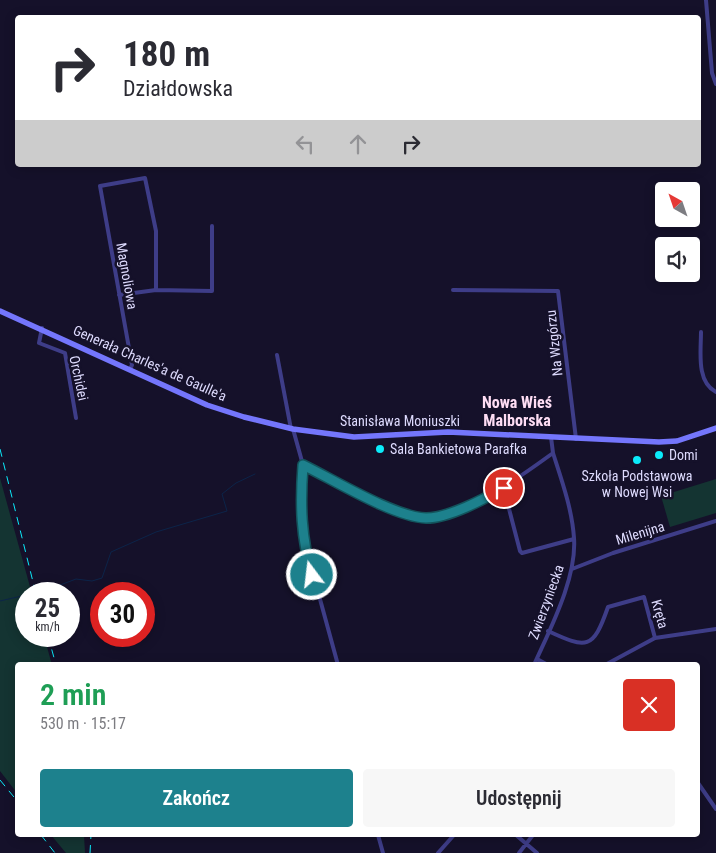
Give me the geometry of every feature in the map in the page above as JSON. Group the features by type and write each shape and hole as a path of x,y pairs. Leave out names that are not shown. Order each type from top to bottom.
{"main road":[{"name":"Generała Charles'a de Gaulle'a","path":"0,311 42,328 208,405 244,417 292,429"},
{"name":"Stanisława Moniuszki","path":"292,429 354,437 448,432 576,439 668,441 694,436 716,428"}],"street":[{"path":"706,0 712,73 716,82"},
{"name":"Magnoliowa","path":"130,369 132,365 100,186 145,178 156,231 156,290"},
{"path":"119,295 156,290 212,291 212,226"},
{"name":"Na Wzgórzu","path":"452,290 558,291 576,439"},
{"name":"Orchidei","path":"42,328 40,343 65,353 76,418"},
{"path":"701,332 704,380 710,389 716,392"},
{"path":"277,355 292,429 303,465 301,500 303,537 337,662"},
{"name":"Zwierzyniecka","path":"542,662 537,659 572,569 574,539 568,503 551,437"},
{"path":"303,465 400,513 427,518 455,511 490,496 554,453"},
{"path":"508,505 522,553 574,539"},
{"name":"Milenijna","path":"572,569 613,553 716,521"},
{"name":"Kręta","path":"548,631 576,644 583,644 596,636 608,607 644,596 655,638"},
{"path":"611,662 655,638 716,629"},
{"path":"700,786 716,809"},
{"path":"379,837 383,853"},
{"path":"438,853 452,837"},
{"path":"518,837 537,853"},
{"path":"519,853 531,837"}],"green space":[{"path":"0,478 29,582 15,582 15,647 47,647 51,662 15,662 15,790 0,771"},
{"path":"716,479 716,513 670,527 661,496"},
{"path":"53,837 84,837 85,853 66,853"}],"waterway":[{"path":"68,582 76,579 92,581 102,578 111,552 156,532 227,511 222,494 236,483 255,474"},
{"path":"0,601 15,598"}],"railway":[{"path":"0,449 33,582"},
{"path":"51,647 55,662"},
{"path":"0,780 15,798"},
{"path":"43,837 55,853"},
{"path":"90,853 91,837"}],"place":[{"name":"Sala Bankietowa Parafka","path":"380,449"},
{"name":"Domi","path":"659,455"},
{"name":"Szkoła Podstawowa w Nowej Wsi","path":"637,460"}],"district":[{"name":"Nowa Wieś Malborska","path":"517,411"}],"route":[{"path":"312,575 303,537 301,500 303,465 400,513 427,518 455,511 504,488"}]}
